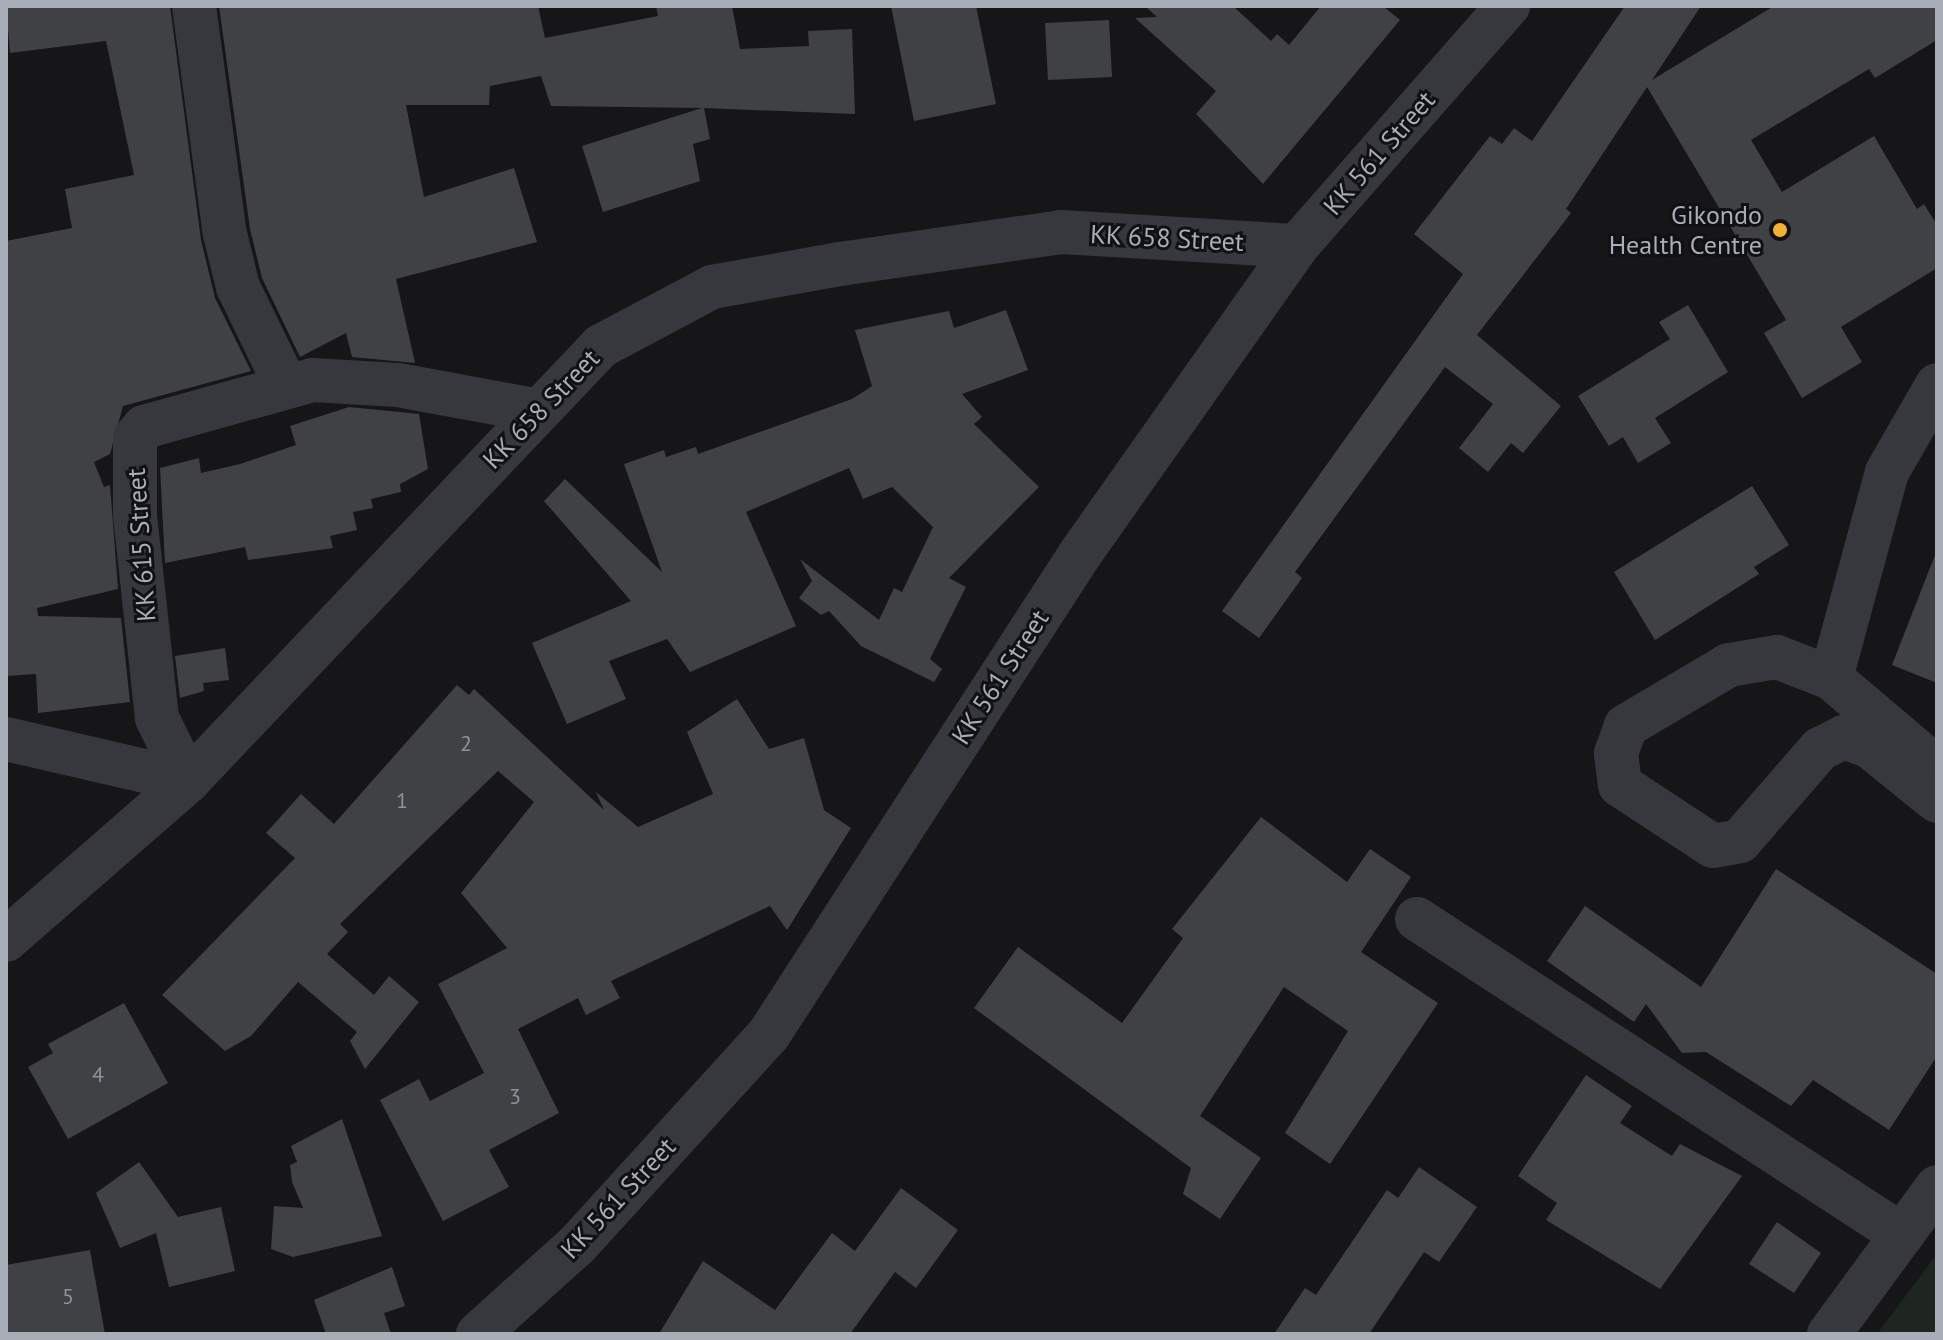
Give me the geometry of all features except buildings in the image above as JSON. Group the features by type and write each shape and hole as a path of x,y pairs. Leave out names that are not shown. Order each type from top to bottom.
{"street":[{"path":"194,6 238,287 286,386"},
{"name":"KK 561 Street","path":"478,1334 577,1245 769,1034 1080,554 1297,246 1508,6"},
{"name":"KK 658 Street","path":"6,940 188,781 601,346 712,287 1061,232 1297,246"},
{"name":"KK 615 Street","path":"188,781 157,718 135,514 135,438 144,427 312,380 398,385 539,411"},
{"path":"1831,678 1887,472 1937,385"},
{"path":"1937,768 1831,678 1777,657 1729,665 1626,726 1616,753 1620,785 1700,840 1740,841 1820,749 1844,737 1869,746 1937,801"},
{"path":"6,739 188,781"},
{"path":"1417,919 1902,1235"},
{"path":"1829,1334 1937,1187"}],"shaded area":[{"path":"1937,1254 1937,1334 1877,1334"}],"place":[{"name":"Gikondo Health Centre","path":"1780,230"}]}
